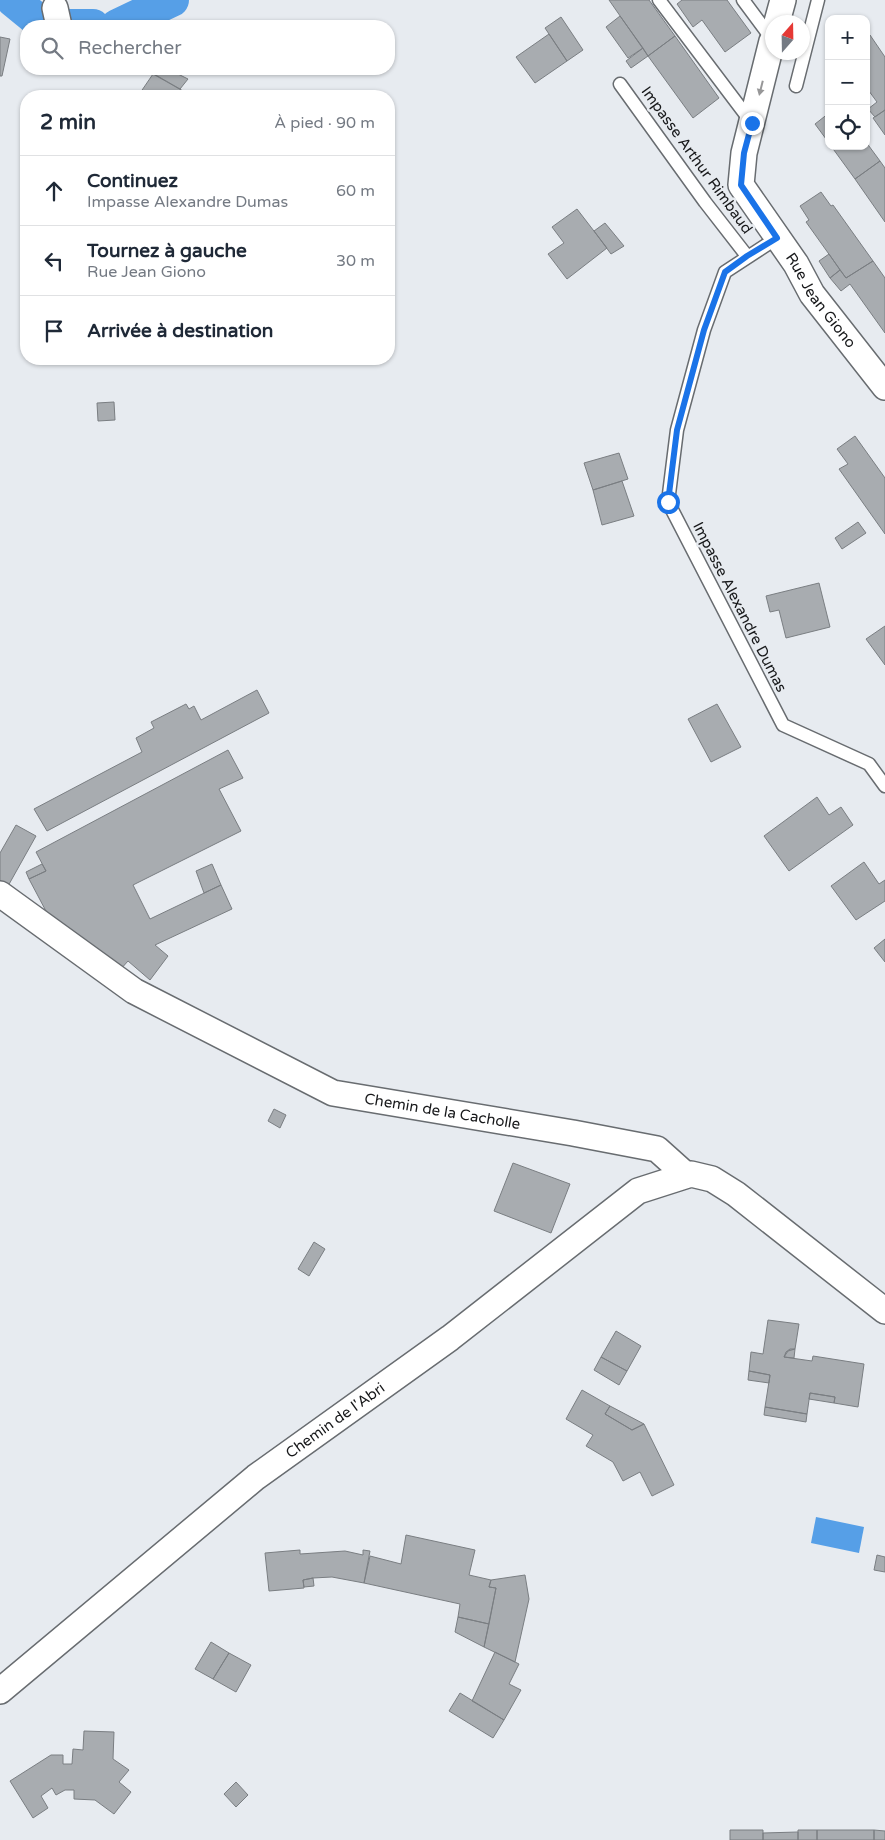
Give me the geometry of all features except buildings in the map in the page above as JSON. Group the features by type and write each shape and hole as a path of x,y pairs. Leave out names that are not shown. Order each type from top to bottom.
{"street":[{"path":"779,15 783,0"},
{"name":"Rue Jean Giono","path":"767,60 744,153 741,185 796,264 812,294 885,387"},
{"name":"Chemin de la Cacholle","path":"0,894 134,991 333,1093 573,1132 657,1149 686,1175"},
{"path":"686,1175 691,1174 712,1179 736,1194 885,1311"},
{"name":"Chemin de l'Abri","path":"0,1690 256,1477 450,1338 638,1191 686,1175"}],"lane":[{"path":"659,0 752,123"},
{"path":"743,0 765,30"},
{"path":"796,86 818,0"},
{"name":"Impasse Arthur Rimbaud","path":"620,84 705,202 747,256"},
{"name":"Impasse Alexandre Dumas","path":"777,238 725,272 704,330 677,430 668,502 783,725 869,764 885,786"}],"water":[{"path":"816,1517 864,1527 859,1553 811,1543"}],"waterway":[{"path":"13,0 39,20"},
{"path":"130,20 172,0"}],"route":[{"path":"668,502 677,430 704,330 725,272 777,238 741,185 744,153 752,123"}]}
